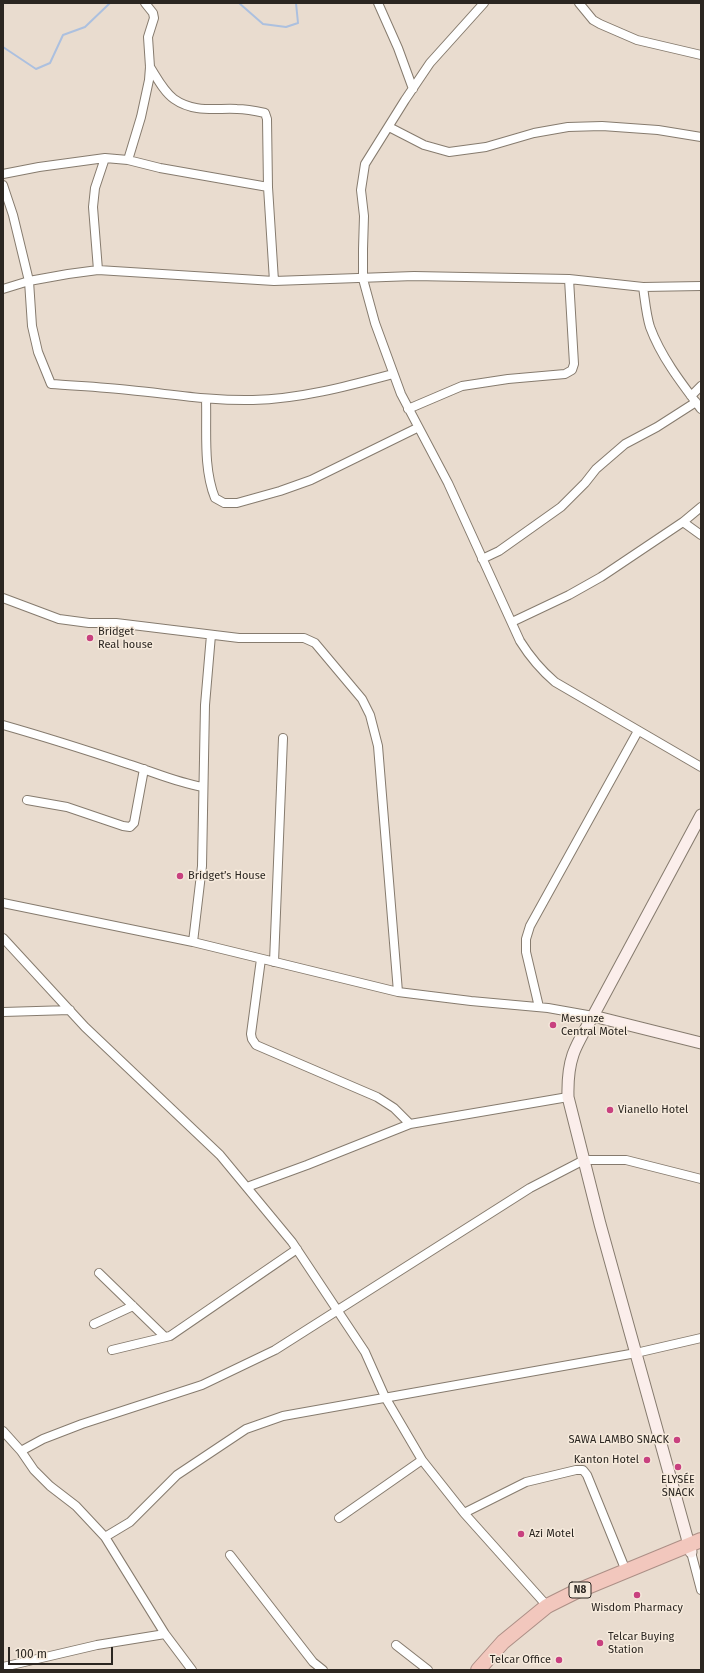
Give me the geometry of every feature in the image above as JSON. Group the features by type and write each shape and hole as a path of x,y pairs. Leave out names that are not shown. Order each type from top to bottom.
{"highway":[{"name":"N8","path":"485,1669 549,1609 575,1592 626,1571 695,1546"},
{"name":"N8","path":"549,1609 695,1546"}],"street":[{"path":"128,160 150,80 148,37 154,18 153,14 145,3"},
{"path":"378,3 398,48 413,88"},
{"path":"484,3 430,63 365,164 361,190 364,216 363,279 375,323 393,374 408,409 448,483 520,641 528,654 539,668 555,682 701,767"},
{"path":"579,3 593,20 637,40 701,55"},
{"path":"150,67 161,85 173,99 188,107 206,110 238,109 265,113 268,119 268,187 274,281"},
{"path":"389,127 424,145 449,152 486,147 534,133 568,127 602,126 658,130 701,137"},
{"path":"3,174 39,167 105,158 128,160 160,168 268,187"},
{"path":"98,270 93,207 95,188 105,158"},
{"path":"3,185 13,215 28,281 32,326 38,352 51,384 129,390 206,399 253,400 287,397 359,383 393,374"},
{"path":"3,289 28,281 98,270 274,281 414,276 569,279 643,287 701,286"},
{"path":"408,409 462,386 508,379 565,374 572,370 574,364 569,279"},
{"path":"643,287 650,327 663,355 701,409"},
{"path":"482,559 499,551 560,507 585,483 596,469 625,444 658,428 693,399 701,386"},
{"path":"206,399 208,470 211,487 215,498 224,502 247,501 280,492 311,480 418,428"},
{"path":"512,622 569,595 602,577 683,522 701,507"},
{"path":"683,522 701,535"},
{"path":"3,598 59,619 89,623 116,623 238,638 287,637 310,640 315,643 362,699 370,715 378,746 398,992"},
{"path":"193,942 202,866 205,705 211,635"},
{"path":"3,725 57,740 144,769 168,779 203,787"},
{"path":"539,1007 526,952 526,939 530,926 638,731"},
{"path":"274,962 283,738"},
{"path":"27,800 67,807 130,827 134,823 144,769"},
{"path":"701,815 577,1043 570,1061 568,1081 568,1098 636,1353 695,1546 701,1590"},
{"path":"3,903 193,942 398,992 471,1001 539,1007 593,1016 701,1043"},
{"path":"3,938 85,1027 220,1156 247,1187 296,1248 365,1352 385,1397 422,1460 464,1513 549,1609"},
{"path":"261,959 252,1040 256,1045 377,1097 394,1108 410,1124"},
{"path":"3,1012 70,1010"},
{"path":"247,1187 410,1124 568,1098"},
{"path":"20,1451 43,1439 82,1424 202,1385 275,1350 530,1188 584,1160 626,1160 701,1179"},
{"path":"112,1350 170,1336 296,1248"},
{"path":"100,1273 165,1337"},
{"path":"94,1324 133,1306"},
{"path":"105,1536 130,1522 177,1475 246,1429 283,1416 636,1353 701,1338"},
{"path":"3,1431 34,1470 50,1486 76,1506 105,1536 165,1634 192,1670"},
{"path":"339,1518 422,1460"},
{"path":"464,1513 526,1482 576,1470 583,1470 587,1475 626,1571"},
{"path":"230,1555 313,1662 323,1670"},
{"path":"3,1667 97,1645 165,1634"},
{"path":"396,1645 428,1670"}],"waterway":[{"path":"3,47 36,69 50,63 63,35 85,27 110,3"},
{"path":"239,3 263,24 286,27 298,23 296,3"}],"place":[{"name":"Bridget Real house","path":"90,638"},
{"name":"Bridget’s House","path":"180,876"},
{"name":"Mesunze Central Motel","path":"553,1025"},
{"name":"Vianello Hotel","path":"610,1110"},
{"name":"SAWA LAMBO SNACK","path":"677,1440"},
{"name":"Kanton Hotel","path":"647,1460"},
{"name":"ELYSÉE SNACK","path":"678,1467"},
{"name":"Azi Motel","path":"521,1534"},
{"name":"Wisdom Pharmacy","path":"637,1595"},
{"name":"Telcar Buying Station","path":"600,1643"},
{"name":"Telcar Office","path":"559,1660"}]}
